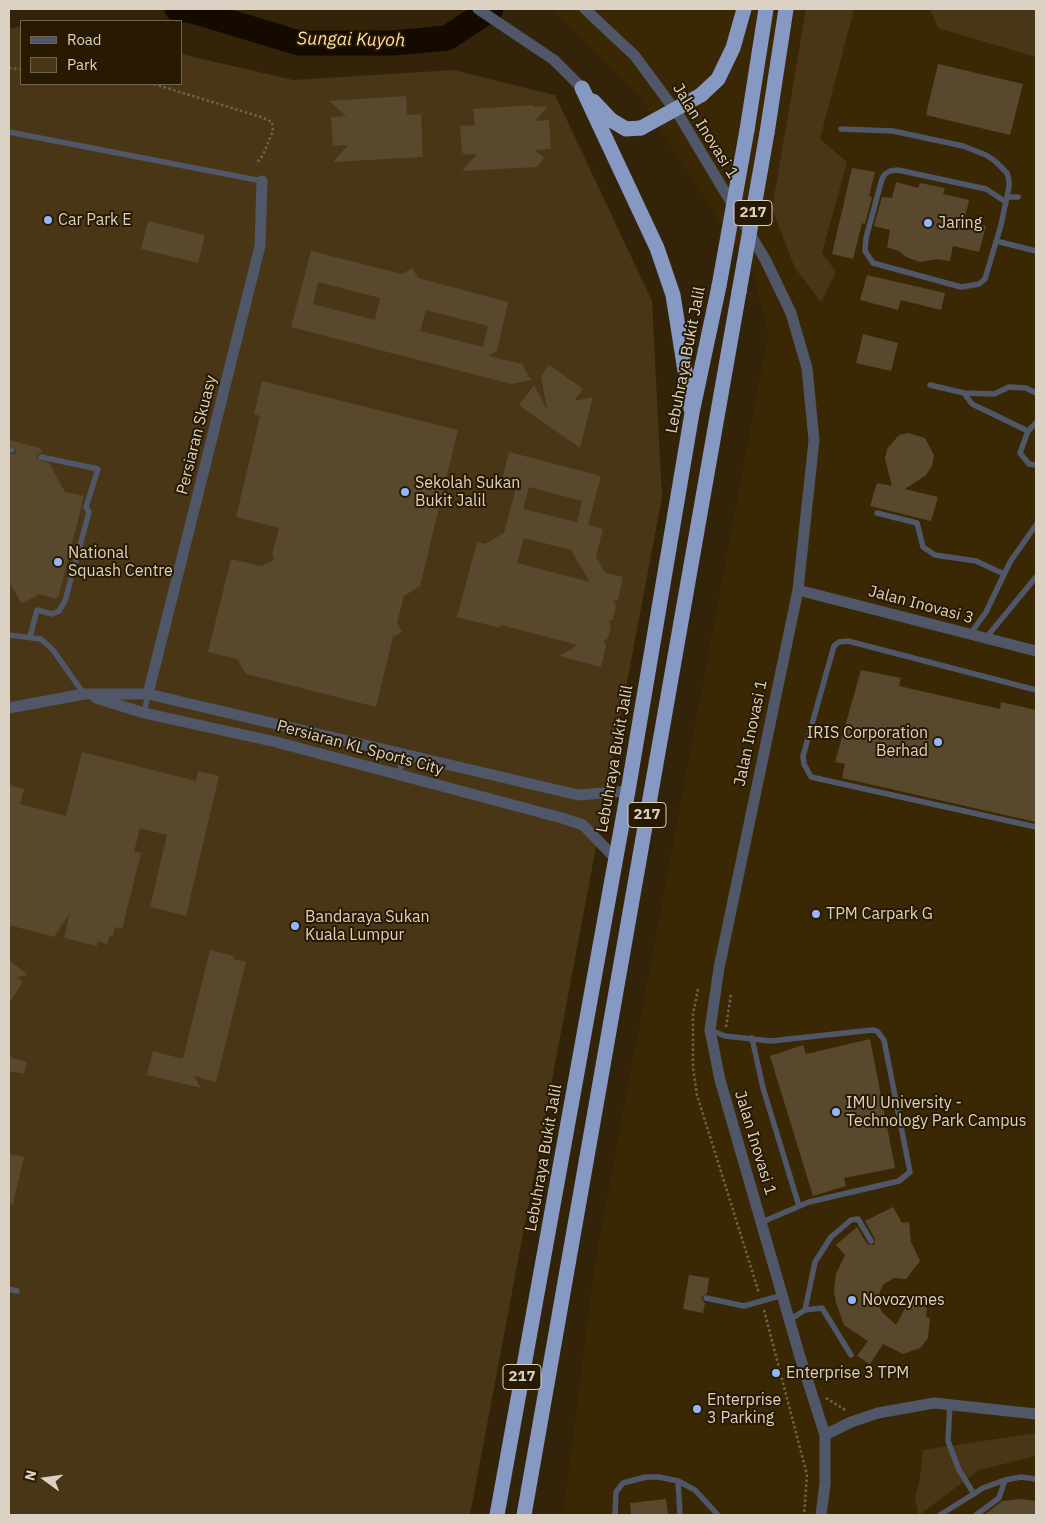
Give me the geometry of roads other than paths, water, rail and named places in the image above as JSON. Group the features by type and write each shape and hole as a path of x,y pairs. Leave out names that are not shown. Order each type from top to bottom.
{"highway":[{"path":"582,88 610,120 626,129 641,128 701,95 718,78 733,48 744,9"},
{"name":"Lebuhraya Bukit Jalil","path":"497,1515 614,858 628,791 692,413 719,286 747,130 766,9"},
{"name":"217","path":"524,1515 767,133 786,9"},
{"path":"582,88 660,257 673,295 687,399 692,413"}],"street":[{"path":"478,9 554,60 582,88"},
{"name":"Jalan Inovasi 1","path":"585,9 635,56 680,117 765,259 791,312 807,368 814,440 798,590 719,968 710,1030 720,1080 791,1319 800,1357 825,1435 821,1515"},
{"name":"Persiaran Skuasy","path":"148,694 260,246 262,181"},
{"name":"Jalan Inovasi 3","path":"798,590 1036,651"},
{"name":"Persiaran KL Sports City","path":"84,694 144,713 276,742 583,825 614,858"},
{"name":"Persiaran KL Sports City","path":"9,708 84,694 148,694 578,795 628,791"},
{"path":"825,1435 851,1422 878,1413 934,1404 950,1404 1036,1414"}],"lane":[{"path":"841,129 893,131 928,138 986,155 1007,173 1009,180 1006,199 985,279 971,287 882,267 874,263 865,251 882,179 890,171 898,170 986,189 1006,199 1018,197"},
{"path":"9,132 262,181"},
{"path":"996,241 1036,251"},
{"path":"930,385 964,393 994,394 1009,387 1026,388 1036,393"},
{"path":"964,393 972,404 1028,431"},
{"path":"1036,422 1028,431 1020,453 1029,464 1036,465"},
{"path":"30,636 36,610 52,614 59,611 65,601 89,512 86,507 98,469 41,457"},
{"path":"877,513 917,523 923,547 935,555 976,561 1004,574"},
{"path":"969,635 974,631 986,612 1020,546 1036,525"},
{"path":"984,639 1036,577"},
{"path":"9,635 30,636 41,639 53,650 84,694"},
{"path":"1036,690 848,641 839,642 834,646 803,756 804,764 811,777 1036,828"},
{"path":"144,713 148,694"},
{"path":"399,775 404,754"},
{"path":"710,1030 725,1036 771,1041 872,1030 877,1031 884,1040 910,1172 898,1181 842,1192 798,1206 762,1222"},
{"path":"752,1038 764,1088 798,1206"},
{"path":"805,1310 815,1262 831,1237 851,1220 858,1219 871,1241"},
{"path":"9,1289 17,1290"},
{"path":"706,1298 744,1306 783,1295"},
{"path":"791,1319 805,1310 822,1308 850,1355"},
{"path":"950,1404 948,1441 959,1470 974,1494"},
{"path":"615,1515 616,1492 623,1483 659,1476 678,1481 704,1497 718,1515"},
{"path":"940,1515 983,1488 1005,1480 1022,1477 1036,1479"},
{"path":"976,1515 999,1498 1005,1480"},
{"path":"678,1481 680,1515"}],"waterway":[{"name":"Sungai Kuyoh","path":"177,9 193,11 299,43 392,43 447,38 491,9"}],"place":[{"name":"Car Park E","path":"48,220"},
{"name":"Jaring","path":"928,223"},
{"name":"Sekolah Sukan Bukit Jalil","path":"405,492"},
{"name":"National Squash Centre","path":"58,562"},
{"name":"IRIS Corporation Berhad","path":"938,742"},
{"name":"TPM Carpark G","path":"816,914"},
{"name":"Bandaraya Sukan Kuala Lumpur","path":"295,926"},
{"name":"IMU University - Technology Park Campus","path":"836,1112"},
{"name":"Novozymes","path":"852,1300"},
{"name":"Enterprise 3 TPM","path":"776,1373"},
{"name":"Enterprise 3 Parking","path":"697,1409"}]}
